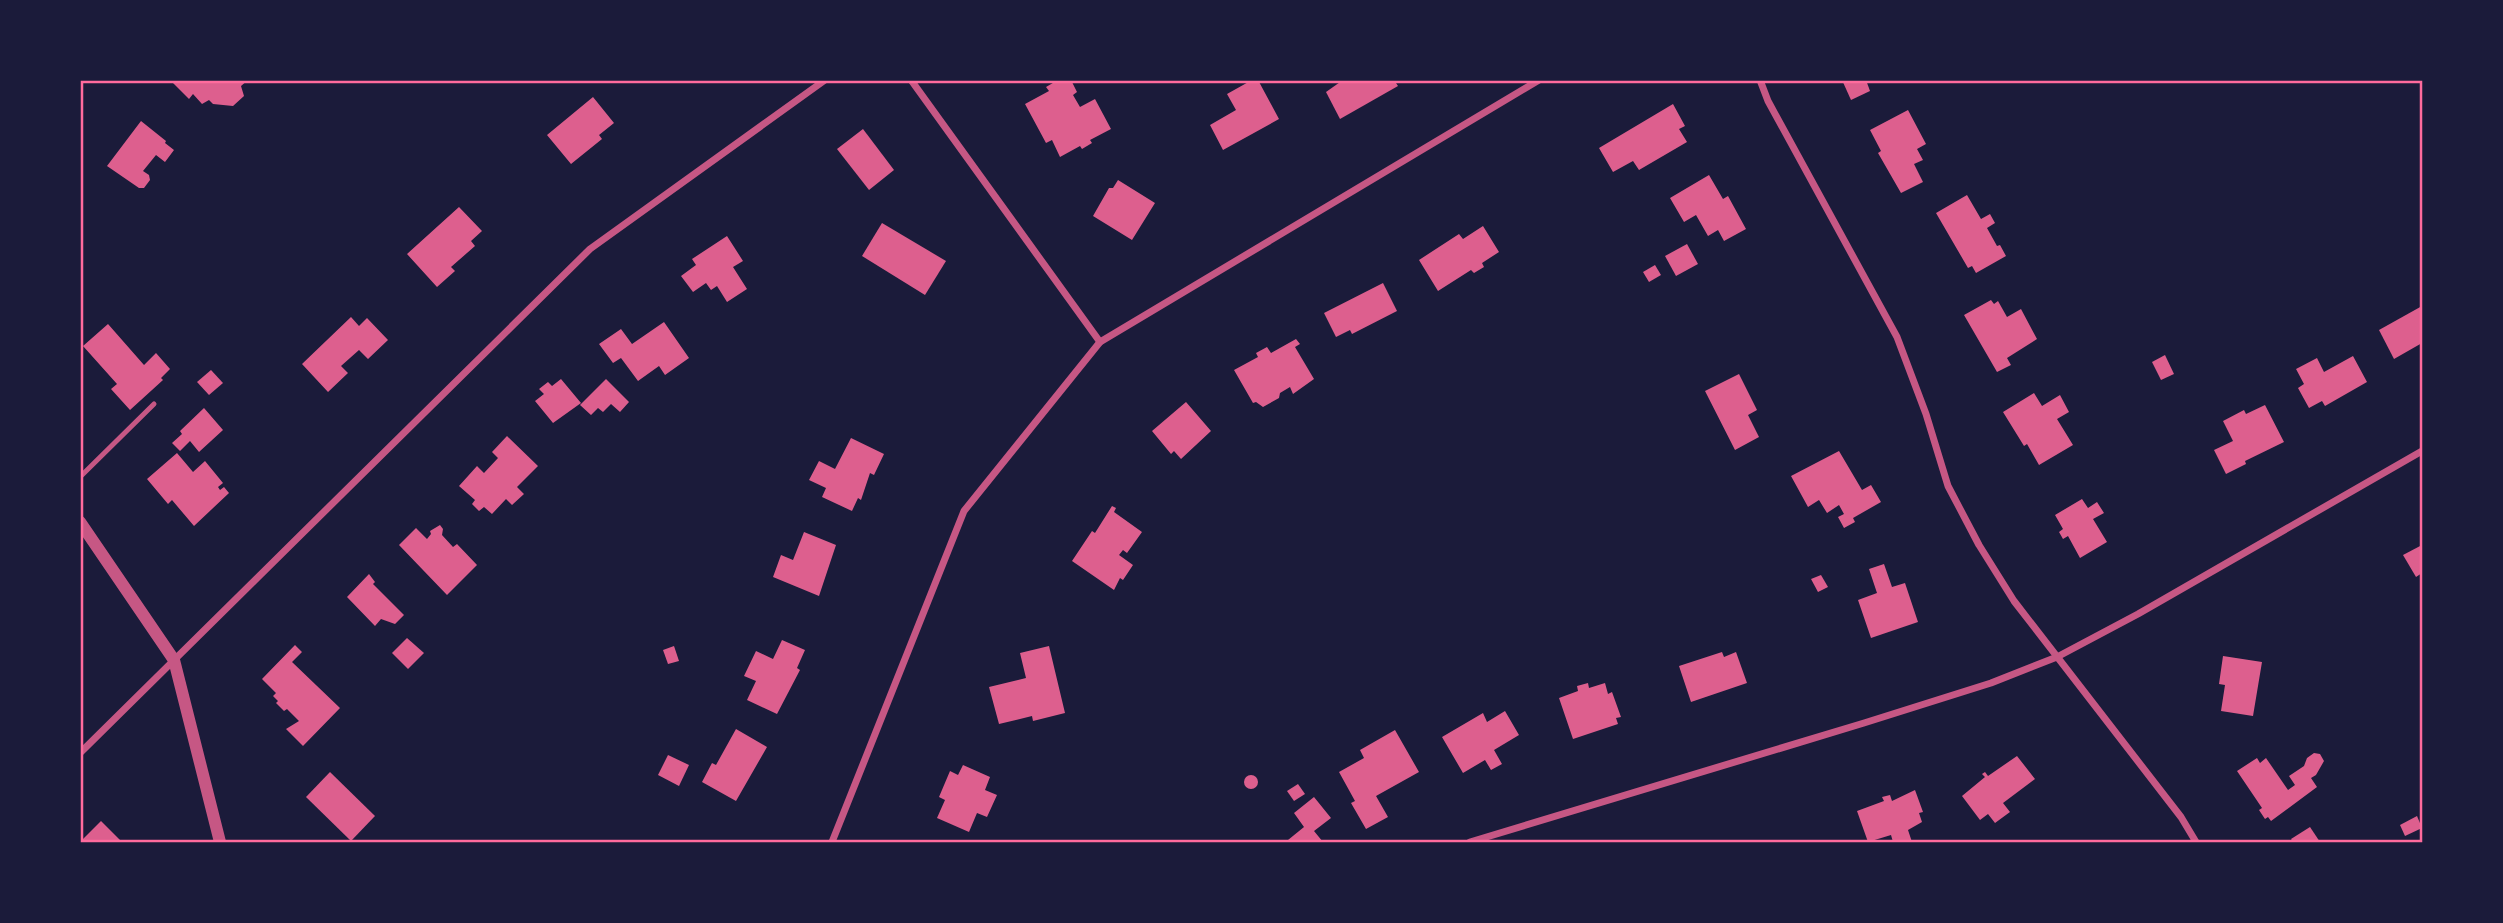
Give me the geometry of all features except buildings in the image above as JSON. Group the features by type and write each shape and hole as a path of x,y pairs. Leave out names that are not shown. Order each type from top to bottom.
{"street":[{"path":"80,753 590,249 825,80"},
{"path":"911,80 1100,342"},
{"path":"832,842 964,511 1100,342 1539,80"},
{"path":"1760,80 1768,101 1897,337 1926,414 1948,486 1979,545 2014,601 2182,817 2196,842"},
{"path":"1470,842 1864,723 1991,682 2057,657 2138,614 2423,451"},
{"path":"80,522 174,660 220,842"}],"lane":[{"path":"80,477 154,404"}]}
